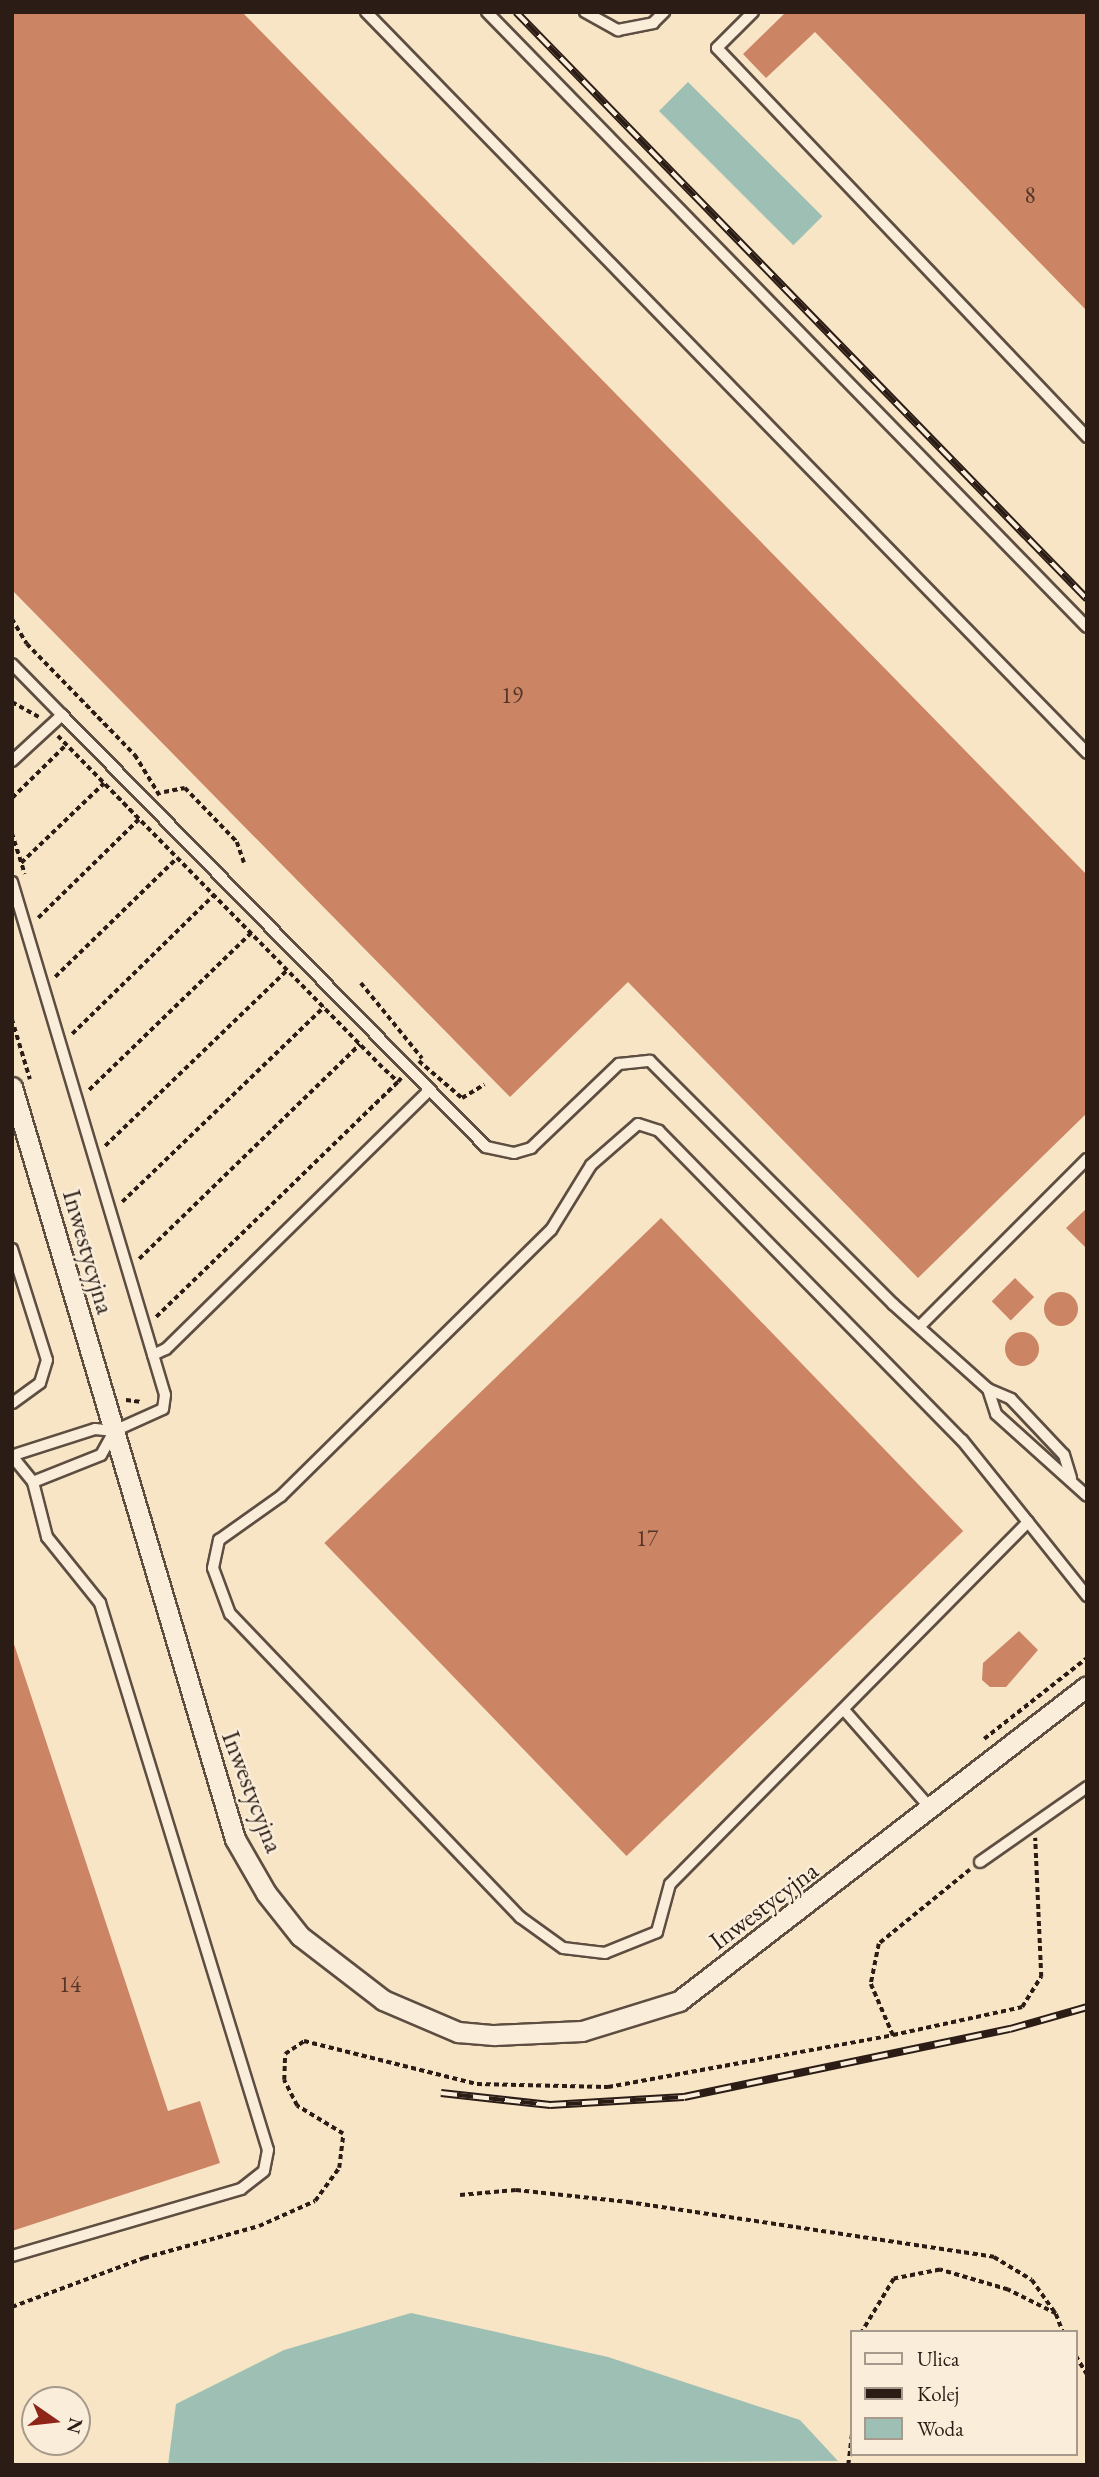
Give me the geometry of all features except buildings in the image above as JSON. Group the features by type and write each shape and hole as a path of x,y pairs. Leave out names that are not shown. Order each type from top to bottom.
{"street":[{"name":"Inwestycyjna","path":"22,1086 114,1431 235,1839 266,1893 300,1936 383,2000 421,2020 458,2032 540,2035 632,2019 679,2001 1087,1686"}],"lane":[{"path":"366,12 1087,753"},
{"path":"487,12 1087,627"},
{"path":"585,12 618,30 653,23 664,12"},
{"path":"753,12 716,48 1087,437"},
{"path":"12,664 486,1147 514,1153 531,1148 619,1064 650,1061 920,1326 988,1389 1011,1399 1050,1440 1071,1479 1087,1496"},
{"path":"12,761 62,715"},
{"path":"12,882 153,1355 163,1409 114,1431 95,1429 15,1455 33,1482 47,1537 100,1603 268,2150 264,2171 241,2189 12,2256"},
{"path":"153,1355 166,1349 430,1090"},
{"path":"1028,1522 845,1711 670,1884 657,1932 621,1950 563,1948 520,1917 230,1614 214,1569 219,1540 281,1496 541,1240 591,1165 638,1125 659,1131 962,1440 1028,1522 1087,1596"},
{"path":"920,1326 1087,1159"},
{"path":"12,1249 47,1360 40,1383 12,1403"},
{"path":"988,1389 996,1413 1049,1468 1071,1479"},
{"path":"33,1482 101,1455 114,1431"},
{"path":"845,1711 931,1809"},
{"path":"980,1862 1035,1828 1087,1787"}],"path":[{"path":"12,619 27,644 163,792"},
{"path":"12,798 66,745"},
{"path":"21,863 104,783"},
{"path":"38,918 163,792 185,788 237,842 245,865"},
{"path":"55,976 177,858"},
{"path":"72,1034 214,895"},
{"path":"89,1090 251,933"},
{"path":"105,1146 287,970"},
{"path":"360,984 422,1058"},
{"path":"122,1202 324,1007"},
{"path":"12,1019 22,1086"},
{"path":"139,1259 360,1044"},
{"path":"156,1317 398,1082"},
{"path":"122,1388 136,1420"},
{"path":"126,1400 141,1402"},
{"path":"981,1742 1087,1658"},
{"path":"12,2307 144,2258 259,2226 315,2201 339,2168 343,2134 296,2106 284,2080 285,2054 303,2041 477,2084 608,2087 893,2035 1022,2007 1041,1977 1035,1828"},
{"path":"893,2035 870,1984 879,1944 980,1862"},
{"path":"460,2194 516,2190 628,2202 994,2257 1032,2280 1056,2314 1062,2330"},
{"path":"863,2330 894,2279 940,2270 1008,2290 1056,2314"},
{"path":"848,2465 850,2448"}],"water":[{"path":"688,82 822,216 793,245 659,111"},
{"path":"411,2313 608,2357 800,2420 838,2461 168,2465 176,2404 284,2350"}],"railway":[{"path":"516,12 1087,599"},
{"path":"441,2093 550,2105 684,2097 1010,2029 1087,2007"}]}
